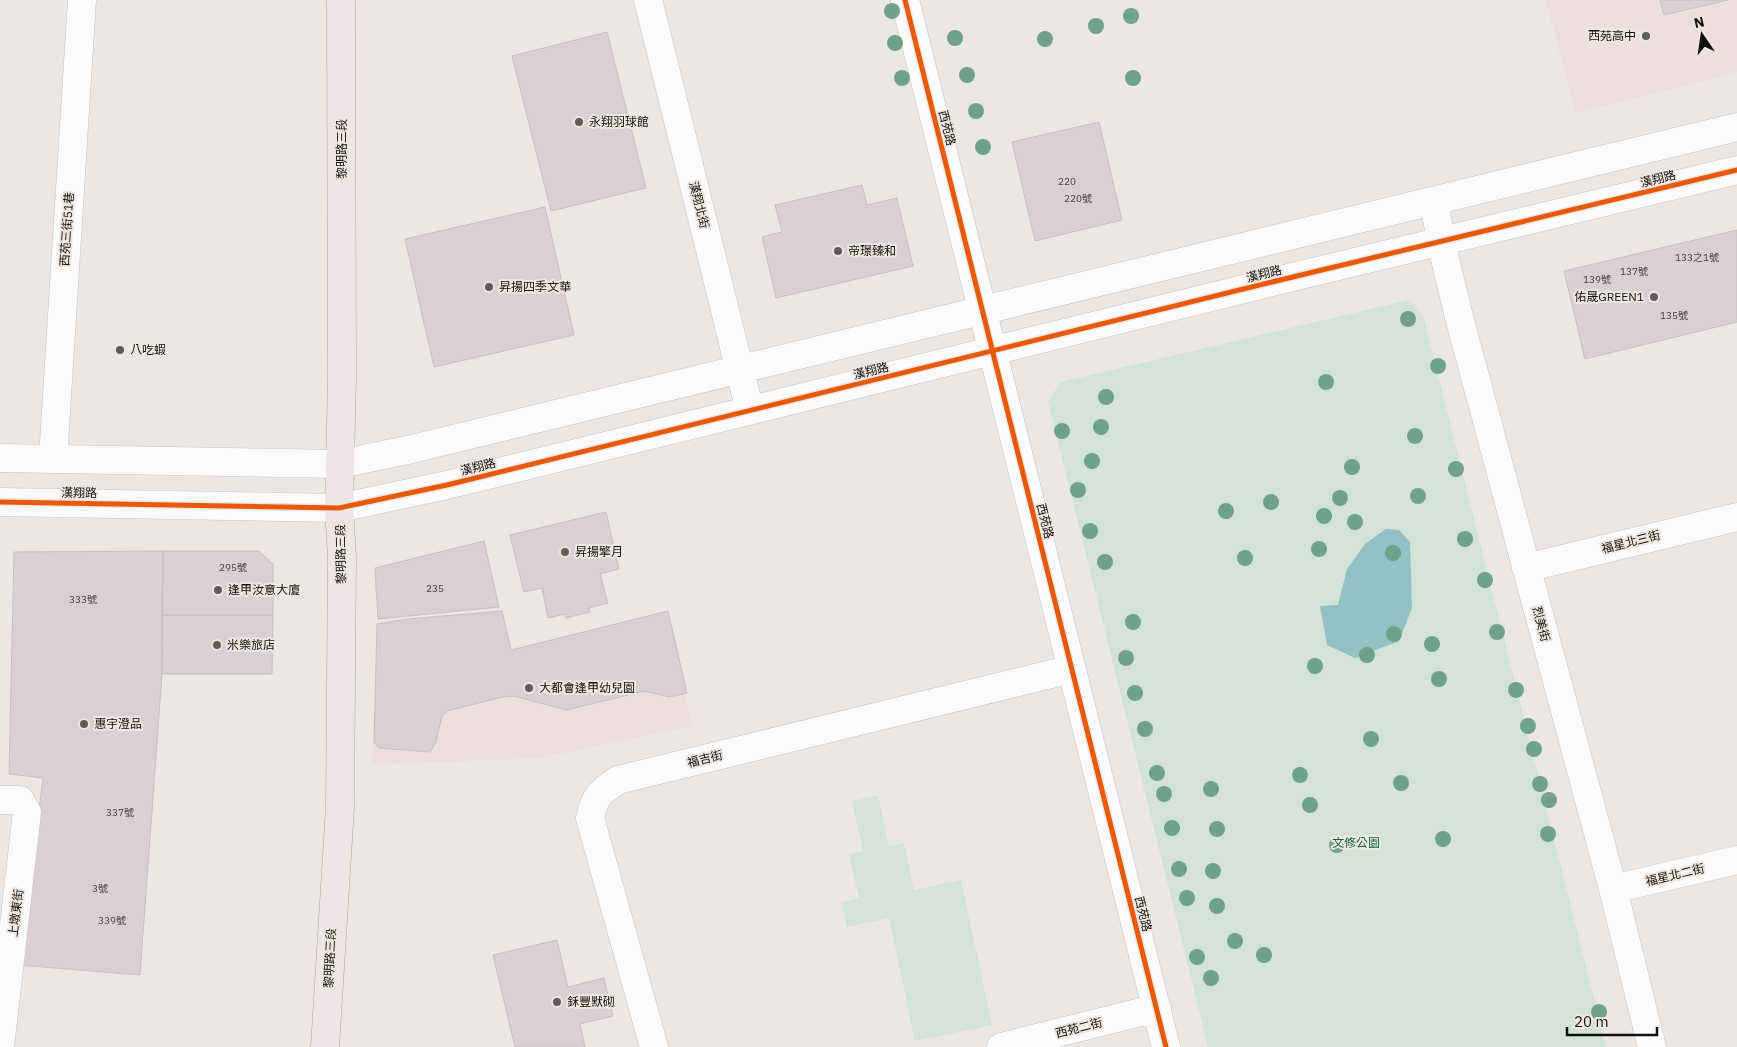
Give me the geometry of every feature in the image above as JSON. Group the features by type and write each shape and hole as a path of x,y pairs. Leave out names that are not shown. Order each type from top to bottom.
{"main road":[{"name":"黎明路三段","path":"325,1047 340,807 342,556 339,508 342,377 342,0"}],"street":[{"name":"西苑三街51巷","path":"52,459 82,0"},
{"name":"漢翔北街","path":"648,0 750,411"},
{"name":"西苑路","path":"905,0 1166,1047"},
{"path":"0,458 340,464 412,449 740,370 1737,127"},
{"name":"漢翔路","path":"0,502 339,508 447,485 1272,282 1737,170"},
{"name":"烈美街","path":"1434,201 1441,242 1461,327 1613,889 1652,1047"},
{"name":"福星北三街","path":"1526,568 1737,517"},
{"name":"福吉街","path":"654,1047 590,818 594,800 606,788 618,780 1072,669"},
{"name":"上墩東街","path":"0,800 20,800 27,812 0,1047"},
{"name":"福星北二街","path":"1613,889 1737,860"},
{"name":"西苑二街","path":"1001,1047 1157,1008"}],"shaded area":[{"name":"西苑高中","path":"1546,0 1737,0 1737,72 1575,114"},
{"name":"大都會逢甲幼兒園","path":"502,611 511,650 668,611 692,726 540,758 372,765 377,624 408,619"}],"green space":[{"name":"文修公園","path":"1409,300 1423,315 1606,1047 1208,1047 1048,401 1061,382"},
{"path":"878,796 889,846 904,843 914,890 961,880 992,1025 915,1041 889,918 847,927 842,902 859,898 849,855 863,851 852,801"}],"water":[{"path":"1386,529 1399,530 1410,542 1412,608 1399,641 1355,658 1327,645 1320,606 1338,605 1347,569 1365,544"}],"building":[{"path":"1660,0 1728,0 1664,15"},
{"name":"永翔羽球館","path":"607,32 646,188 551,211 512,56"},
{"path":"1099,122 1122,220 1035,241 1012,142"},
{"name":"帝璟臻和","path":"862,185 867,205 897,198 913,266 776,298 762,237 782,232 775,205"},
{"name":"昇揚四季文華","path":"545,207 574,335 434,367 405,239"},
{"name":"佑晟GREEN1","path":"1737,230 1737,322 1585,359 1564,271"},
{"name":"昇揚擎月","path":"606,512 619,569 600,574 608,603 589,608 590,612 566,618 565,614 548,618 542,588 524,592 510,535"},
{"path":"484,541 499,607 378,619 375,568"},
{"name":"逢甲汝意大廈","path":"163,551 259,551 273,564 273,615 162,615"},
{"name":"惠宇澄品","path":"163,551 162,674 140,975 19,965 43,778 9,774 14,552"},
{"name":"大都會逢甲幼兒園","path":"502,611 511,650 668,611 687,693 669,697 645,691 566,710 514,696 502,697 447,711 442,716 436,742 430,752 379,748 374,742 377,624 408,619"},
{"name":"米樂旅店","path":"162,615 273,615 272,674 162,674"},
{"name":"鉌豐默砌","path":"557,940 568,987 604,978 613,1016 580,1024 585,1047 515,1047 493,955"}],"cycle path":[{"path":"905,0 1166,1047"},
{"path":"0,502 339,508 447,485 1272,282 1737,170"}],"place":[{"name":"西苑高中","path":"1646,36"},
{"name":"永翔羽球館","path":"579,122"},
{"name":"帝璟臻和","path":"838,251"},
{"name":"昇揚四季文華","path":"489,287"},
{"name":"佑晟GREEN1","path":"1654,297"},
{"name":"八吃蝦","path":"120,350"},
{"name":"昇揚擎月","path":"565,552"},
{"name":"逢甲汝意大廈","path":"218,590"},
{"name":"米樂旅店","path":"217,645"},
{"name":"大都會逢甲幼兒園","path":"529,688"},
{"name":"惠宇澄品","path":"84,724"},
{"name":"鉌豐默砌","path":"557,1002"}]}
